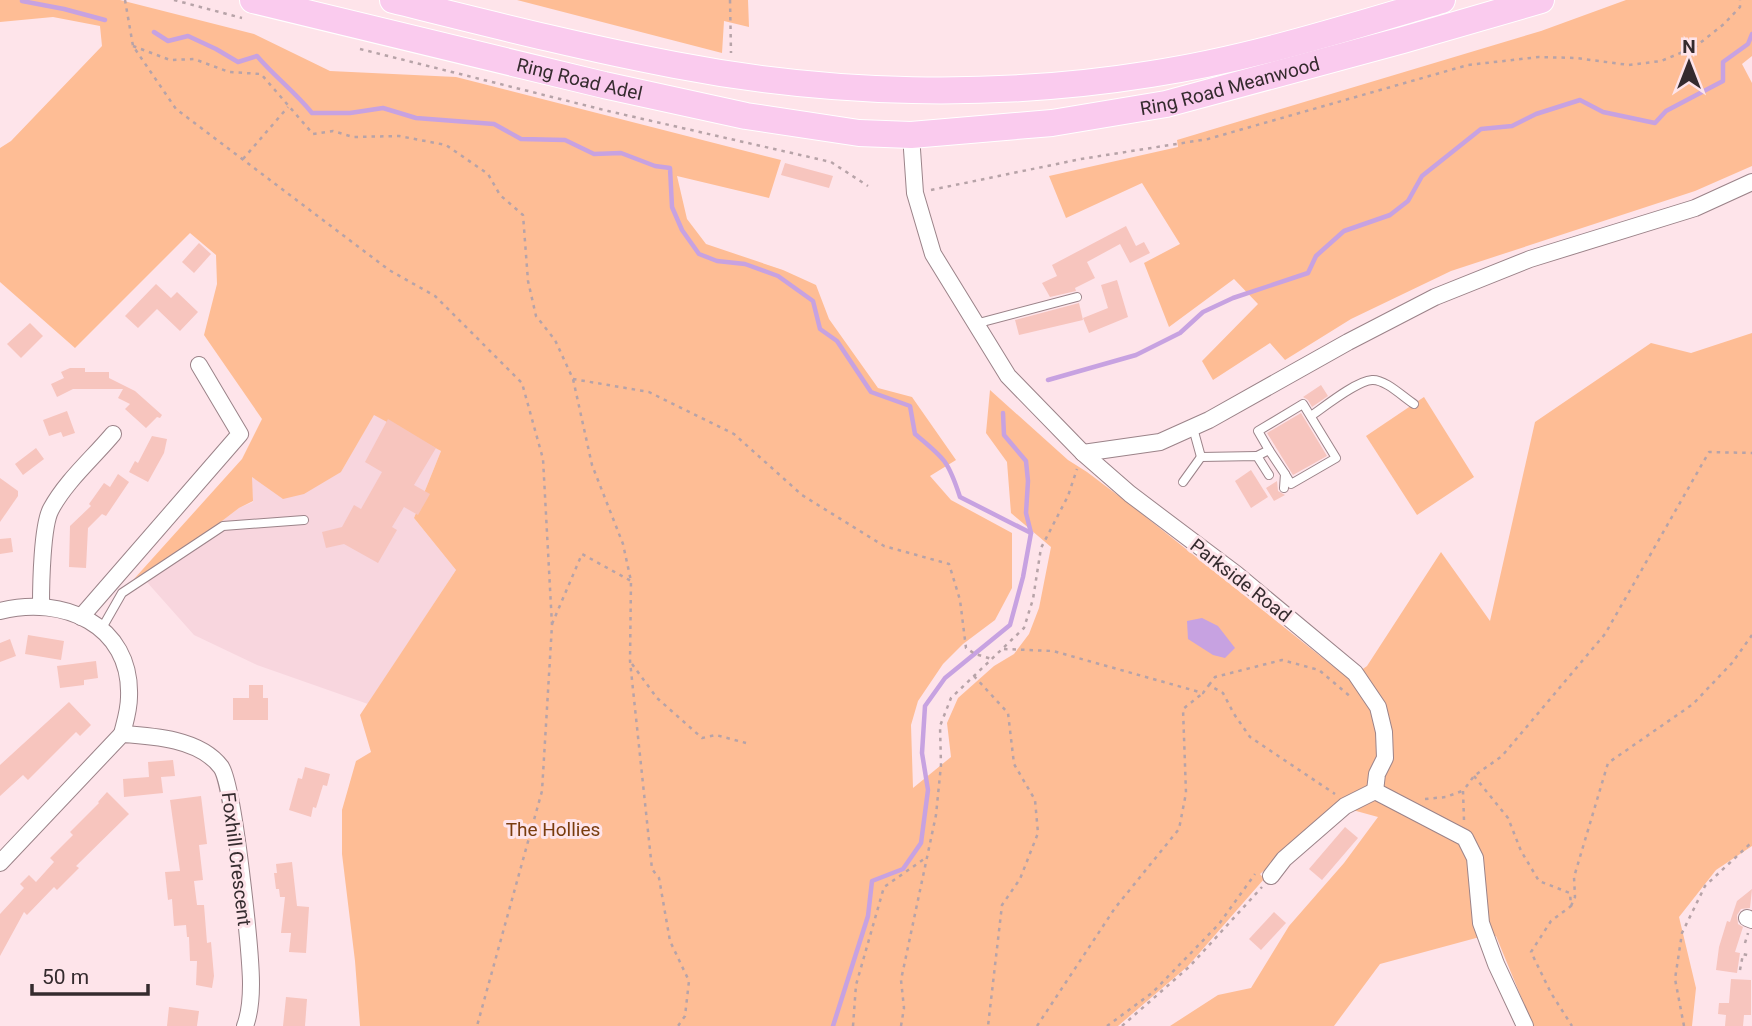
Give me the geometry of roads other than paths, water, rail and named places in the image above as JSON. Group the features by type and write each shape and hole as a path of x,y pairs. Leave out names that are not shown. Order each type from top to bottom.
{"highway":[{"name":"Ring Road Adel","path":"393,0 524,33 677,65 812,84 882,88"},
{"name":"Ring Road Meanwood","path":"882,88 1043,87 1150,75 1233,59 1442,0"},
{"name":"Ring Road Meanwood","path":"911,135 1052,123 1166,104 1541,0"},
{"name":"Ring Road Adel","path":"251,10 746,116 859,133 911,135"}],"street":[{"name":"Parkside Road","path":"911,135 915,193 933,254 1008,376 1083,453 1130,495 1236,574 1355,673 1378,707 1384,732 1385,758 1377,775 1375,791"},
{"path":"1083,453 1160,442 1193,428 1435,297 1530,259 1695,208 1752,182"},
{"path":"81,617 240,434 198,365"},
{"path":"41,605 42,566 50,511 69,484 114,434"},
{"path":"0,611 41,605 62,608 102,628 115,644 126,668 129,696 122,734 0,863"},
{"name":"Foxhill Crescent","path":"122,734 150,736 188,745 207,753 222,768 228,787 242,889 251,983 249,1016 245,1026"},
{"path":"1265,873 1345,807 1375,791 1465,838 1475,858 1481,923 1496,964 1525,1026"}],"lane":[{"path":"975,324 1077,297"},
{"path":"1311,416 1359,384 1371,380 1380,382 1414,404"},
{"path":"1303,404 1336,458 1291,484 1269,450 1258,431 1303,404"},
{"path":"1193,428 1201,457"},
{"path":"1201,457 1257,456 1269,450"},
{"path":"1257,456 1269,475"},
{"path":"1183,482 1201,457"},
{"path":"1284,474 1284,488"},
{"path":"102,628 122,593 223,526 304,520"}],"waterway":[{"path":"22,1 105,20"},
{"path":"154,32 168,41 188,36 238,62 257,56 312,113 350,113 383,108 416,118 494,124 521,139 565,140 594,154 621,153 655,166 670,168 672,207 682,230 699,254 717,261 745,264 778,276 813,301 820,329 837,341 871,392 910,406 915,434 944,461 960,497 1031,533"},
{"path":"1048,380 1136,355 1180,333 1203,312 1233,298 1308,273 1316,256 1344,231 1390,215 1408,201 1422,176 1481,129 1512,126 1536,114 1580,100 1603,112 1655,123 1666,111 1723,81 1723,62 1748,44 1752,34"},
{"path":"833,1026 868,916 872,881 903,869 921,843 928,790 922,753 925,706 945,678 1010,625 1031,533 1026,513 1026,461 1004,435 1003,413"}],"park label":[{"name":"The Hollies","path":"553,829"}]}
